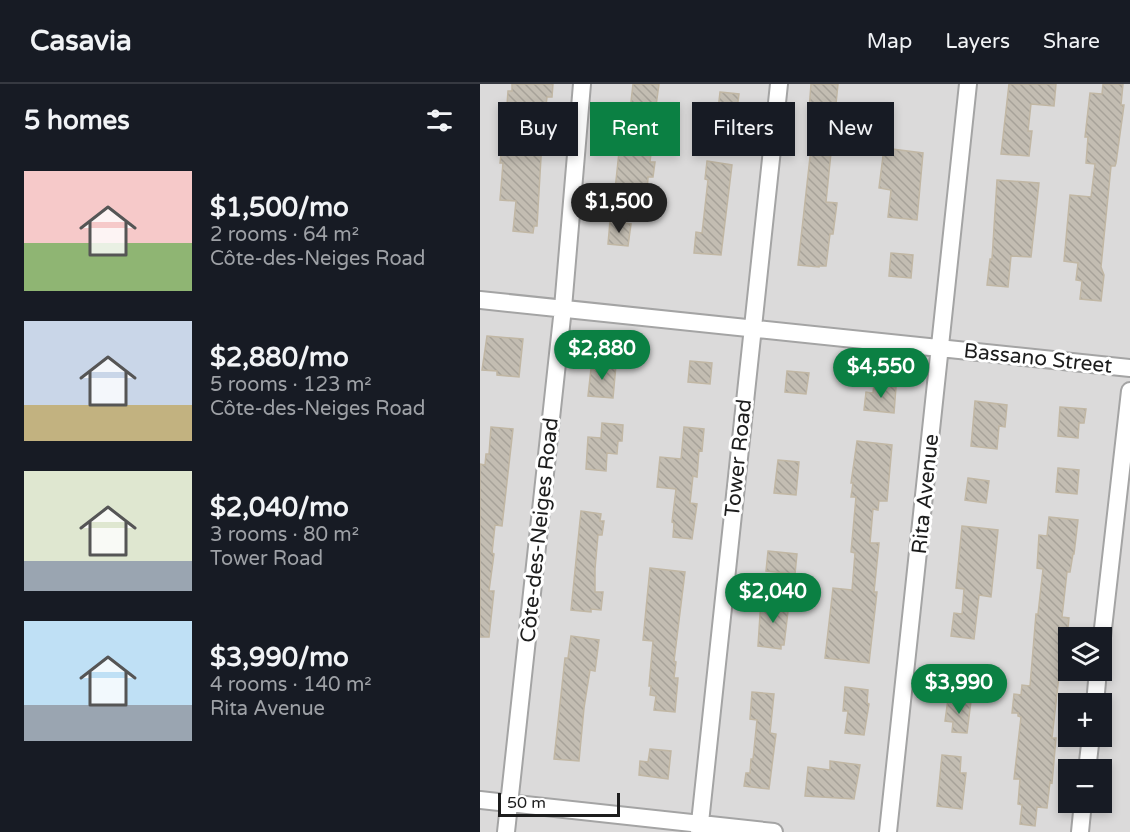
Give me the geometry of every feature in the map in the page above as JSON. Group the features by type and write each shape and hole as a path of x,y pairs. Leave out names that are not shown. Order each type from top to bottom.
{"street":[{"name":"Côte-des-Neiges Road","path":"506,832 563,308 582,84"},
{"name":"Tower Road","path":"699,829 779,84"},
{"name":"Rita Avenue","path":"888,832 968,84"},
{"name":"Bassano Street","path":"480,300 1130,368"},
{"path":"1103,627 1130,391"},
{"path":"480,800 699,829 774,832"},
{"path":"1080,832 1082,813"}],"shaded area":[{"path":"480,84 1130,84 1130,832 480,832"}],"building":[{"path":"512,84 553,84 552,97 547,97 546,102 507,102 508,91 512,91"},
{"path":"633,84 659,84 657,102 631,102"},
{"path":"811,84 838,84 836,102 810,102"},
{"path":"1009,84 1056,84 1054,106 1031,104 1028,131 1032,131 1029,156 1001,154"},
{"path":"1103,84 1123,84 1121,105 1124,105 1116,163 1115,166 1111,166 1101,267 1104,275 1101,301 1080,299 1082,281 1076,280 1078,263 1064,261 1070,195 1091,197 1095,164 1086,163 1088,137 1085,137 1090,93 1102,94"},
{"path":"720,92 739,94 738,102 719,102"},
{"path":"894,149 923,153 917,220 888,217 891,190 879,188 883,156 894,156"},
{"path":"501,156 541,156 537,226 534,226 533,233 513,231 516,201 500,200 503,163 500,163"},
{"path":"619,156 651,156 650,162 655,162 653,177 648,177 647,193 615,190"},
{"path":"810,156 831,156 826,202 837,203 826,266 798,265"},
{"path":"707,161 732,165 721,255 694,253 696,232 702,233 708,180 705,179"},
{"path":"997,180 1039,183 1031,257 1011,256 1008,287 987,285 990,259 992,259"},
{"path":"610,221 631,224 628,246 608,244"},
{"path":"891,253 913,255 911,278 889,276"},
{"path":"487,336 523,339 519,377 497,375 497,371 482,370"},
{"path":"690,361 712,363 710,384 688,382"},
{"path":"596,363 616,365 613,398 588,396 591,369 596,370"},
{"path":"787,371 809,373 806,394 785,392"},
{"path":"874,384 896,387 894,413 864,410 866,392 873,393"},
{"path":"975,401 1007,405 1005,427 999,426 997,449 971,446"},
{"path":"1060,407 1086,409 1084,423 1079,423 1078,438 1058,436"},
{"path":"602,423 623,425 622,441 618,441 617,454 607,453 606,471 586,469 588,437 601,438"},
{"path":"491,427 513,429 502,526 495,525 489,591 494,591 489,637 480,637 480,464 485,465 486,454 489,454"},
{"path":"684,427 704,429 702,451 699,450 697,477 693,476 690,503 697,504 692,539 673,537 674,523 672,522 676,489 657,487 660,457 681,459"},
{"path":"857,441 892,445 887,501 879,501 878,510 873,509 870,543 879,543 874,592 877,592 869,663 825,658 833,588 852,590 855,553 851,552 856,497 851,497 853,483 851,483"},
{"path":"778,460 799,462 796,495 774,493"},
{"path":"1058,468 1079,470 1077,494 1056,492"},
{"path":"968,478 989,481 986,503 965,500"},
{"path":"581,511 601,514 600,521 604,521 602,535 598,535 595,569 595,592 603,592 601,610 591,609 591,612 571,610"},
{"path":"1049,517 1078,520 1074,554 1070,572 1067,572 1062,617 1069,618 1068,627 1058,627 1058,681 1052,738 1056,738 1052,783 1050,782 1047,808 1037,807 1035,826 1020,824 1022,805 1018,804 1020,779 1014,779 1021,717 1018,713 1012,713 1014,694 1021,695 1022,685 1030,686 1036,614 1038,614 1043,569 1037,568 1039,535 1047,536"},
{"path":"962,526 998,530 991,597 979,595 974,639 951,636 954,613 962,614 964,589 956,588"},
{"path":"768,551 797,554 795,574 766,571"},
{"path":"650,568 685,572 674,661 676,662 674,678 678,678 675,712 654,710 656,696 650,695 653,641 643,640"},
{"path":"761,599 789,603 784,645 781,645 781,649 758,646"},
{"path":"571,636 599,640 595,671 590,670 579,761 554,759 565,658 568,658"},
{"path":"845,687 868,690 867,703 869,704 864,735 845,733 848,711 843,711"},
{"path":"752,692 774,694 770,733 776,734 769,789 744,786 746,773 750,773 751,759 753,759 757,720 750,719"},
{"path":"948,699 971,701 967,733 952,732 953,722 945,721"},
{"path":"650,749 671,751 668,779 639,775 640,761 648,762"},
{"path":"942,755 961,757 960,773 966,773 962,809 937,806"},
{"path":"830,761 860,765 854,799 805,796 808,767 830,770"}]}
